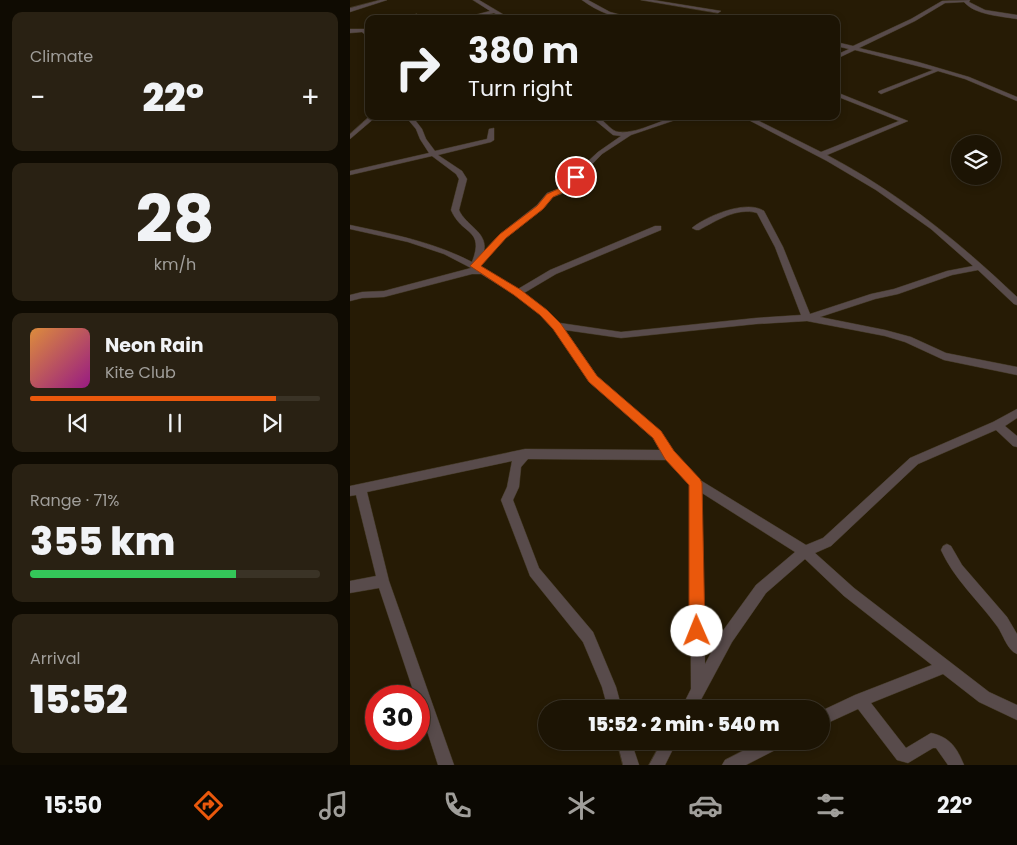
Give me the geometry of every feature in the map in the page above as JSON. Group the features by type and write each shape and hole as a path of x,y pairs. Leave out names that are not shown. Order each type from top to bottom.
{"street":[{"path":"360,0 365,5"},
{"path":"350,10 385,0"},
{"path":"475,0 502,15"},
{"path":"584,0 616,15"},
{"path":"644,0 718,11"},
{"path":"840,55 913,20 944,2 967,0 968,4 975,7 1017,17"},
{"path":"482,15 495,11"},
{"path":"361,30 365,33"},
{"path":"350,31 365,30"},
{"path":"840,45 968,78 1017,99"},
{"path":"881,92 937,70"},
{"path":"820,155 905,121 840,96"},
{"path":"350,136 369,120"},
{"path":"411,120 419,129 433,154 459,173 463,179 455,210 461,221 480,239 482,244 479,268"},
{"path":"598,120 615,134 629,134"},
{"path":"350,298 362,295 384,294 479,268 503,236 540,208 550,195 561,191 600,153 629,134 672,120"},
{"path":"752,120 879,188 910,209 980,267 1017,302"},
{"path":"351,171 489,141 491,140 492,129"},
{"path":"696,228 731,213 752,209 760,211 779,247 807,318"},
{"path":"350,227 410,240 447,252 479,268 518,293 557,326 593,379 657,435 669,455 696,483 805,552 849,592 984,697 1017,713"},
{"path":"518,293 553,272 658,228"},
{"path":"807,318 874,296 895,292 950,273 980,267"},
{"path":"557,326 621,335 756,321 807,318 885,333 908,339 944,356 1017,371"},
{"path":"693,700 727,637 761,589 805,552 827,542 914,461 997,425 1017,413"},
{"path":"997,425 1017,443"},
{"path":"446,765 383,581 355,490 525,454 669,455"},
{"path":"525,454 516,464 512,487 507,500 534,572 588,636 613,700"},
{"path":"696,483 698,690"},
{"path":"948,550 958,569 1002,622 1017,647"},
{"path":"350,587 383,581"},
{"path":"830,715 860,700 946,666"},
{"path":"860,700 902,755 908,756 931,740 940,742 953,758 956,765"},
{"path":"627,750 631,765"},
{"path":"657,765 665,750"},
{"path":"730,765 760,750"}],"route":[{"path":"576,177 561,191 550,195 540,208 503,236 475,266 518,293 544,313 557,326 570,348 593,379 657,435 669,455 696,483 697,631"}]}
